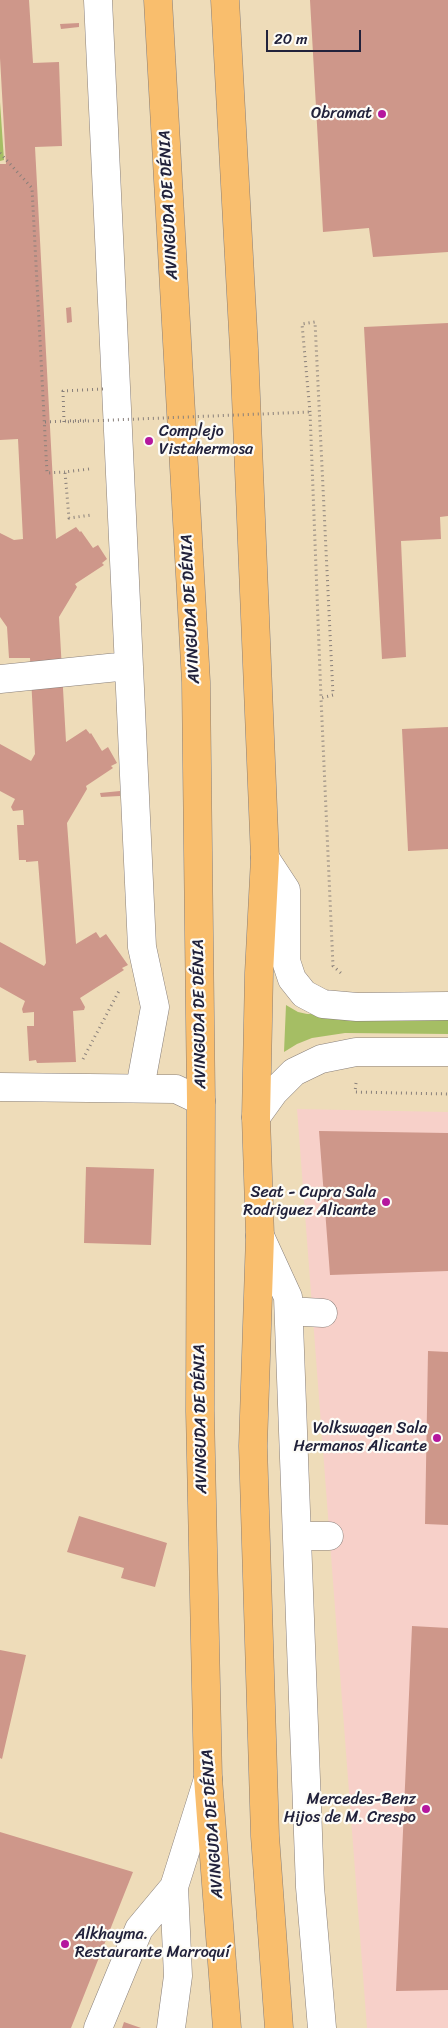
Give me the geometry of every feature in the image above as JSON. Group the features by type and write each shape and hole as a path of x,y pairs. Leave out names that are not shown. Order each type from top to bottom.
{"main road":[{"name":"AVINGUDA DE DÉNIA","path":"158,0 196,682 200,1101 200,1410 208,1778 227,2028"},
{"path":"225,0 244,349 265,858 259,972 256,1116 260,1236 253,1446 265,1836 279,2028"}],"street":[{"path":"98,0 142,948 155,1006 140,1088"},
{"path":"0,680 128,666"},
{"path":"265,858 286,890 286,961 292,979 304,994 324,1004 357,1007 448,1006"},
{"path":"256,1116 274,1092 294,1072 320,1059 356,1052 448,1052"},
{"path":"0,1087 176,1089 200,1101"},
{"path":"260,1236 288,1297 310,1887 322,2028"},
{"path":"288,1311 323,1312"},
{"path":"297,1536 329,1536"},
{"path":"171,2028 178,1976 174,1887 208,1778"},
{"path":"98,2028 139,1929 174,1887"}],"path":[{"path":"0,153 32,188 47,473 65,472"},
{"path":"321,698 334,695 314,322 302,324 310,412 321,698 332,966 345,977"},
{"path":"102,389 63,391 64,422 310,412"},
{"path":"45,422 103,419"},
{"path":"355,1092 448,1094"}],"shaded area":[{"path":"297,1109 448,1112 448,2028 367,2028"}],"green space":[{"path":"0,102 4,160 0,161"},
{"path":"286,1005 298,1012 307,1014 448,1016 448,1034 345,1033 312,1038 284,1052"}],"building":[{"path":"0,0 29,0 33,63 59,62 62,146 35,147 56,539 76,527 93,548 98,545 107,559 102,563 104,565 75,584 77,587 59,617 66,742 86,729 91,733 102,751 108,747 117,763 111,766 113,768 86,786 87,789 67,823 76,944 96,932 100,938 106,934 128,965 122,968 124,970 80,998 85,1007 84,1010 73,1011 76,1062 37,1063 36,1060 29,1061 27,1026 34,1026 34,1012 23,1013 22,1009 25,1001 0,987 0,942 44,966 46,963 38,861 26,862 26,860 19,860 17,825 24,825 23,810 13,811 11,807 15,799 0,791 0,744 31,761 35,754 30,658 9,658 7,627 0,617 0,533 14,540 23,539 18,439 0,440 0,164 6,164 0,58"},
{"name":"Obramat","path":"310,0 448,0 448,252 373,257 369,228 323,232"},
{"path":"79,23 79,27 61,29 60,24"},
{"path":"71,307 72,322 67,323 66,308"},
{"path":"448,323 448,516 440,517 441,539 401,541 406,657 382,659 364,327"},
{"path":"448,727 448,849 408,851 402,729"},
{"path":"120,791 120,796 101,797 100,793"},
{"name":"Seat - Cupra Sala Rodriguez Alicante","path":"319,1131 448,1133 448,1271 330,1275"},
{"path":"86,1167 154,1169 151,1245 84,1243"},
{"name":"Volkswagen Sala Hermanos Alicante","path":"428,1351 448,1352 448,1525 425,1524"},
{"path":"79,1516 167,1543 155,1587 121,1578 124,1568 67,1552"},
{"name":"Mercedes-Benz Hijos de M. Crespo","path":"412,1626 448,1628 448,1990 396,1991"},
{"path":"0,1650 26,1655 2,1759 0,1758"},
{"path":"0,1832 133,1872 71,2028 0,2028"},
{"path":"124,2022 141,2028 122,2028"}],"place":[{"name":"Obramat","path":"382,114"},
{"name":"Complejo Vistahermosa","path":"149,441"},
{"name":"Seat - Cupra Sala Rodriguez Alicante","path":"386,1202"},
{"name":"Volkswagen Sala Hermanos Alicante","path":"437,1438"},
{"name":"Mercedes-Benz Hijos de M. Crespo","path":"426,1809"},
{"name":"Alkhayma. Restaurante Marroquí","path":"65,1944"}]}
